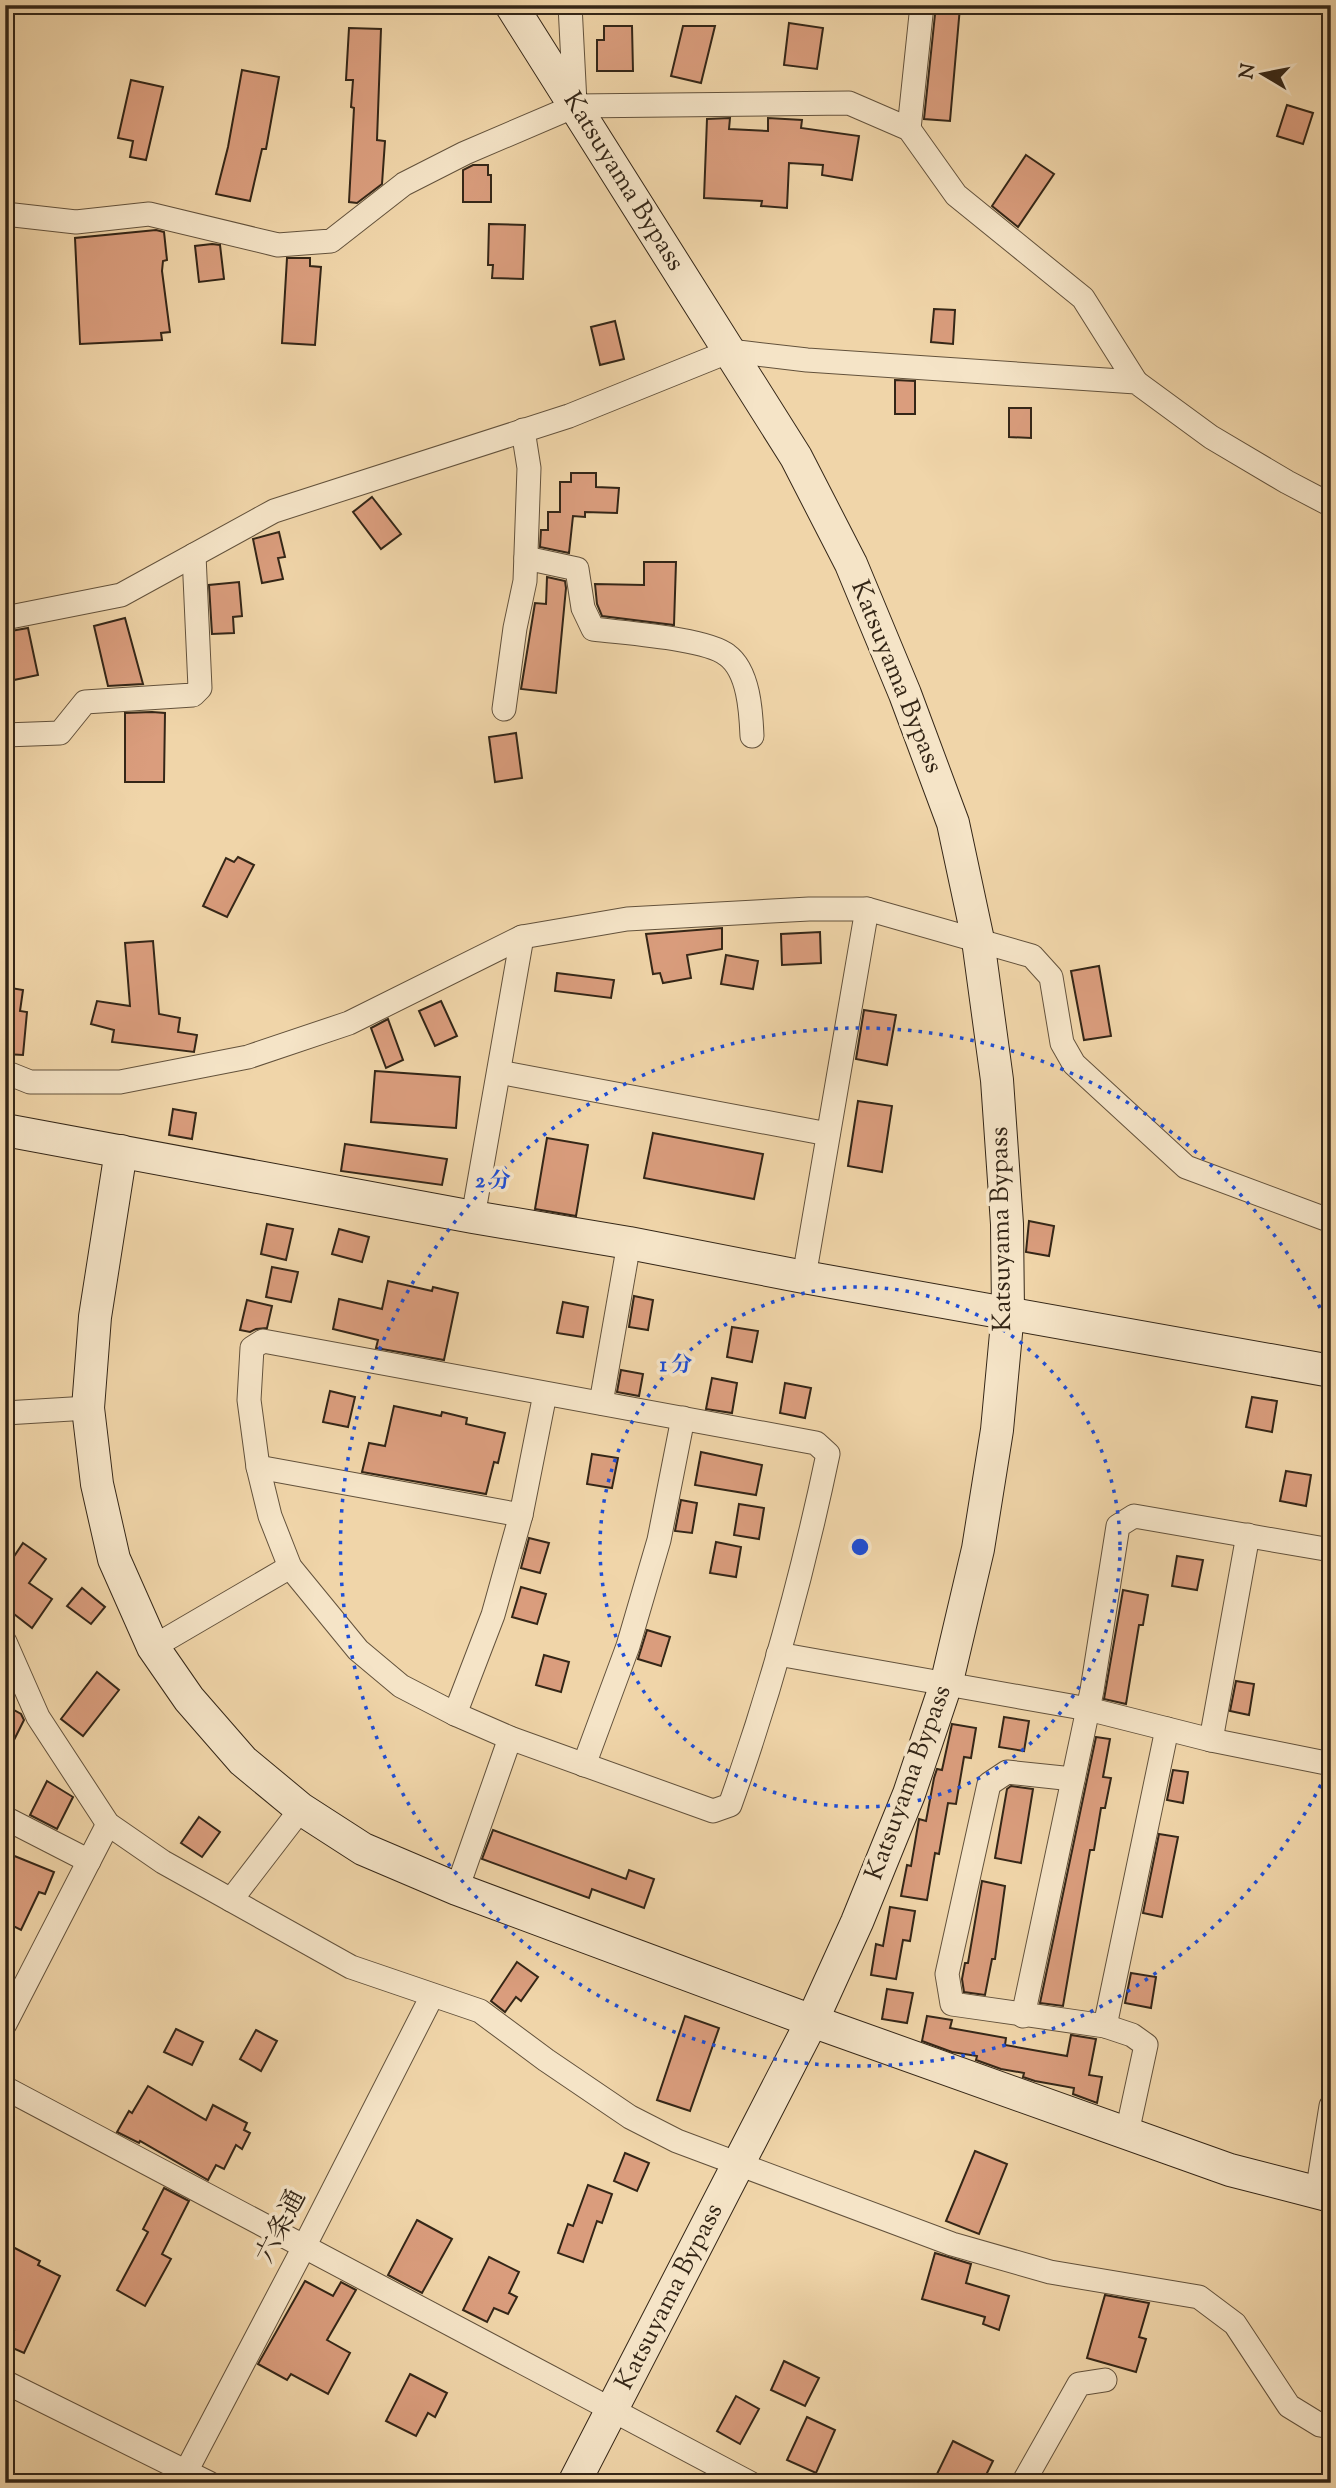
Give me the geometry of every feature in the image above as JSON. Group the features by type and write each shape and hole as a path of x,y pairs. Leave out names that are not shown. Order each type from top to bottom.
{"street":[{"name":"Katsuyama Bypass","path":"511,5 796,457 851,564 905,694 953,823 978,940 997,1080 1007,1224 1008,1312 997,1430 980,1536 946,1684 909,1794 857,1922 812,2021 574,2483"},
{"path":"570,5 575,106"},
{"path":"909,129 922,5"},
{"path":"5,214 76,222 149,214 278,245 331,241 404,184 466,153 575,106 849,103 909,129 956,195 1083,298 1136,382 1211,437 1331,505"},
{"path":"5,618 121,595 274,511 569,416 730,351 1136,382"},
{"path":"504,709 527,558 529,468 523,430"},
{"path":"5,734 60,733 85,702 193,695 200,688 194,555"},
{"path":"527,558 577,569 583,608 593,629 667,638 707,646 728,655 743,677 751,708 752,736"},
{"path":"5,1072 30,1082 120,1082 248,1057 349,1023 522,937 627,919 809,909 867,909 1032,956 1051,977 1062,1043 1074,1064 1186,1167 1331,1221"},
{"path":"804,1277 867,909"},
{"path":"472,1217 522,937"},
{"path":"499,1072 828,1134"},
{"path":"5,1130 1331,1371"},
{"path":"121,1151 95,1317 88,1408 97,1485 114,1559 153,1647 189,1699 243,1761 302,1809 363,1849 457,1889 812,2021 1230,2170 1324,2194 1331,2106"},
{"path":"601,1403 629,1243"},
{"path":"263,1340 601,1403 816,1443 828,1454 808,1552 758,1727 730,1805 713,1811 510,1738 455,1714 401,1686 358,1650 290,1567 270,1516 258,1467 248,1400 252,1348 263,1340"},
{"path":"455,1714 493,1615 521,1515 545,1394"},
{"path":"5,1412 88,1408"},
{"path":"584,1765 628,1646 659,1540 683,1418"},
{"path":"258,1467 521,1515"},
{"path":"1023,2016 1088,1709 1118,1526 1134,1516 1331,1550"},
{"path":"1211,1740 1248,1535"},
{"path":"153,1647 290,1567"},
{"path":"5,1642 38,1717 108,1824 163,1862 351,1967 480,2011 546,2060 631,2117 677,2141 952,2244 1050,2272 1199,2297 1235,2325 1289,2406 1320,2425 1331,2427"},
{"path":"778,1654 1088,1709 1211,1740 1331,1764"},
{"path":"1105,2026 1167,1729"},
{"path":"457,1889 510,1738"},
{"path":"1073,1779 1007,1772 989,1784 947,1974 952,2004 1105,2026 1132,2035 1146,2045 1127,2133"},
{"path":"231,1900 302,1809"},
{"path":"5,1818 89,1861"},
{"path":"5,2024 108,1824"},
{"name":"六条通","path":"183,2477 432,1996"},
{"path":"5,2088 750,2483"},
{"path":"1023,2483 1079,2384 1105,2380"},
{"path":"5,2382 183,2477 209,2483"}],"building":[{"path":"936,5 960,7 950,121 924,119"},
{"path":"789,23 823,28 817,69 784,65"},
{"path":"604,26 632,26 633,71 597,71 597,40 604,40"},
{"path":"683,26 715,26 701,83 671,76"},
{"path":"349,28 381,29 377,140 385,141 382,184 357,203 349,202 354,108 351,107 353,80 346,80"},
{"path":"242,70 279,77 266,149 262,149 250,201 216,194"},
{"path":"131,80 163,87 146,160 130,157 133,141 118,138"},
{"path":"1287,105 1313,113 1303,144 1277,136"},
{"path":"730,118 729,129 768,131 768,118 802,120 801,128 859,136 852,180 822,175 823,165 789,163 787,208 761,206 762,201 704,198 707,119"},
{"path":"1026,155 1054,174 1018,227 992,206"},
{"path":"473,165 488,165 488,175 491,175 491,202 463,202 463,170"},
{"path":"489,224 525,225 523,279 492,278 493,265 488,265"},
{"path":"156,230 164,232 167,260 163,261 162,271 170,332 161,333 162,340 80,344 75,238"},
{"path":"220,245 224,279 199,282 195,246"},
{"path":"287,258 310,258 310,266 321,267 315,345 282,343"},
{"path":"934,309 955,310 953,344 931,342"},
{"path":"615,321 624,359 600,365 591,327"},
{"path":"895,380 915,381 915,414 895,414"},
{"path":"1009,408 1031,408 1031,438 1009,437"},
{"path":"571,473 596,473 596,487 619,488 617,513 585,512 585,517 573,516 569,553 540,547 541,530 548,530 548,512 560,512 560,482 571,482"},
{"path":"372,497 401,534 381,549 353,512"},
{"path":"279,532 285,557 278,558 283,579 262,583 253,539"},
{"path":"644,562 676,562 674,625 602,616 597,604 595,584 644,585"},
{"path":"547,577 565,581 566,588 556,693 521,689 535,603 546,604"},
{"path":"239,582 242,616 233,617 234,633 212,634 209,585"},
{"path":"125,618 143,684 108,686 94,626"},
{"path":"28,628 38,675 9,681 5,663 5,632"},
{"path":"125,713 165,713 164,782 125,782"},
{"path":"516,733 522,778 495,782 489,737"},
{"path":"238,857 254,865 227,917 203,906 226,858 234,862"},
{"path":"722,928 722,949 687,955 691,978 663,983 660,973 653,974 646,934"},
{"path":"820,932 821,963 782,965 781,934"},
{"path":"153,941 159,1014 180,1018 178,1032 197,1035 194,1052 112,1042 114,1030 91,1024 97,1001 130,1006 125,943"},
{"path":"726,955 758,961 753,989 721,984"},
{"path":"1099,966 1111,1036 1084,1040 1071,971"},
{"path":"557,973 614,980 611,998 555,991"},
{"path":"5,987 23,990 20,1011 27,1012 23,1055 5,1054"},
{"path":"441,1001 457,1036 435,1046 419,1011"},
{"path":"864,1010 896,1015 887,1065 856,1059"},
{"path":"388,1019 403,1060 386,1068 371,1028"},
{"path":"375,1071 460,1077 456,1128 371,1122"},
{"path":"858,1101 892,1106 882,1172 848,1166"},
{"path":"173,1109 196,1113 192,1139 169,1135"},
{"path":"653,1133 763,1154 754,1199 644,1178"},
{"path":"547,1138 588,1145 576,1216 535,1209"},
{"path":"345,1144 447,1159 442,1185 341,1171"},
{"path":"1029,1221 1054,1226 1049,1256 1026,1252"},
{"path":"267,1224 293,1229 286,1260 261,1254"},
{"path":"339,1229 369,1237 362,1262 332,1254"},
{"path":"272,1267 298,1272 291,1302 266,1297"},
{"path":"388,1281 432,1291 433,1287 458,1293 444,1360 376,1348 378,1340 333,1329 339,1299 382,1309"},
{"path":"634,1296 653,1300 648,1330 629,1327"},
{"path":"247,1300 272,1306 267,1328 250,1332 240,1330"},
{"path":"563,1302 588,1307 583,1337 557,1333"},
{"path":"732,1327 758,1331 752,1362 727,1357"},
{"path":"621,1370 643,1374 639,1396 617,1392"},
{"path":"712,1378 737,1383 732,1413 706,1409"},
{"path":"785,1383 811,1388 805,1418 780,1413"},
{"path":"330,1391 355,1397 348,1427 323,1422"},
{"path":"1252,1397 1277,1401 1272,1432 1246,1427"},
{"path":"394,1406 441,1416 442,1412 467,1418 466,1424 505,1433 498,1463 494,1462 486,1494 362,1472 369,1443 385,1446"},
{"path":"701,1452 762,1465 756,1495 695,1485"},
{"path":"592,1454 618,1458 612,1488 587,1484"},
{"path":"1286,1471 1311,1475 1306,1506 1280,1501"},
{"path":"681,1500 697,1503 692,1533 675,1531"},
{"path":"739,1504 764,1508 759,1539 734,1535"},
{"path":"529,1538 549,1543 540,1573 521,1568"},
{"path":"716,1542 741,1547 736,1577 710,1573"},
{"path":"23,1543 46,1559 29,1583 52,1599 32,1628 5,1607 5,1570"},
{"path":"1177,1556 1203,1560 1197,1590 1172,1586"},
{"path":"521,1587 546,1594 537,1624 512,1617"},
{"path":"82,1588 105,1607 91,1624 67,1606"},
{"path":"1123,1590 1148,1595 1143,1625 1139,1625 1126,1704 1104,1699"},
{"path":"647,1630 670,1637 661,1666 638,1659"},
{"path":"544,1655 569,1662 561,1692 536,1685"},
{"path":"97,1672 119,1690 83,1736 61,1719"},
{"path":"1236,1681 1254,1684 1249,1715 1230,1711"},
{"path":"5,1705 21,1714 24,1720 5,1758"},
{"path":"1004,1717 1029,1721 1024,1751 999,1747"},
{"path":"952,1724 976,1728 971,1758 964,1757 956,1804 948,1803 939,1854 935,1853 927,1900 901,1896 907,1865 911,1866 919,1819 926,1821 934,1778 937,1769 942,1770"},
{"path":"1096,1737 1110,1739 1103,1777 1111,1778 1105,1808 1101,1808 1094,1850 1090,1850 1063,2006 1040,2003"},
{"path":"1173,1770 1188,1772 1183,1803 1167,1800"},
{"path":"47,1781 73,1797 57,1829 30,1815"},
{"path":"1011,1786 1033,1789 1021,1863 995,1858 1007,1789"},
{"path":"199,1817 220,1832 202,1857 181,1843"},
{"path":"493,1830 626,1879 629,1870 654,1879 644,1908 592,1889 589,1898 482,1859"},
{"path":"1159,1834 1178,1837 1162,1917 1143,1913"},
{"path":"12,1855 54,1872 45,1894 39,1892 21,1930 5,1922 5,1870"},
{"path":"982,1881 1005,1886 995,1959 992,1959 985,1995 964,1992 962,1979 965,1963 968,1963"},
{"path":"890,1907 915,1911 910,1941 903,1940 896,1979 871,1975 876,1944 883,1946"},
{"path":"517,1962 538,1977 521,2001 516,1997 505,2012 491,2001"},
{"path":"1131,1973 1156,1977 1151,2008 1125,2003"},
{"path":"887,1989 913,1993 907,2023 882,2019"},
{"path":"685,2016 719,2028 690,2111 657,2100"},
{"path":"927,2016 952,2020 950,2028 1006,2038 1005,2045 1067,2056 1071,2035 1096,2039 1089,2075 1102,2077 1097,2103 1073,2094 1074,2088 1035,2081 1023,2077 1024,2073 1001,2069 976,2060 977,2056 952,2052 922,2041"},
{"path":"176,2029 203,2042 192,2065 164,2052"},
{"path":"256,2030 277,2041 261,2071 240,2059"},
{"path":"148,2086 206,2120 213,2105 247,2123 244,2130 250,2133 242,2149 236,2145 224,2169 216,2165 208,2180 140,2141 139,2143 117,2132"},
{"path":"975,2151 1007,2164 979,2234 946,2221"},
{"path":"625,2153 649,2163 637,2191 614,2181"},
{"path":"588,2185 612,2194 602,2223 597,2221 583,2262 558,2253 568,2224 573,2226"},
{"path":"164,2188 189,2201 162,2254 171,2259 145,2306 117,2290 148,2232 143,2229"},
{"path":"417,2220 452,2239 422,2293 388,2275"},
{"path":"5,2243 40,2261 38,2265 60,2276 24,2353 8,2346 14,2331 5,2326"},
{"path":"935,2253 971,2264 966,2283 1009,2296 999,2330 983,2324 985,2317 922,2299"},
{"path":"489,2257 519,2272 509,2293 517,2297 508,2314 494,2308 487,2322 463,2310"},
{"path":"305,2281 333,2296 341,2282 356,2290 327,2340 350,2353 328,2394 291,2374 287,2380 258,2364"},
{"path":"1105,2295 1149,2303 1139,2337 1146,2339 1136,2372 1087,2358"},
{"path":"784,2361 819,2378 805,2406 771,2390"},
{"path":"410,2374 447,2393 435,2417 428,2413 416,2436 386,2421"},
{"path":"736,2396 759,2409 740,2444 717,2431"},
{"path":"807,2417 835,2430 816,2473 787,2460"},
{"path":"953,2441 993,2461 982,2483 941,2483 944,2477 937,2474"}]}
